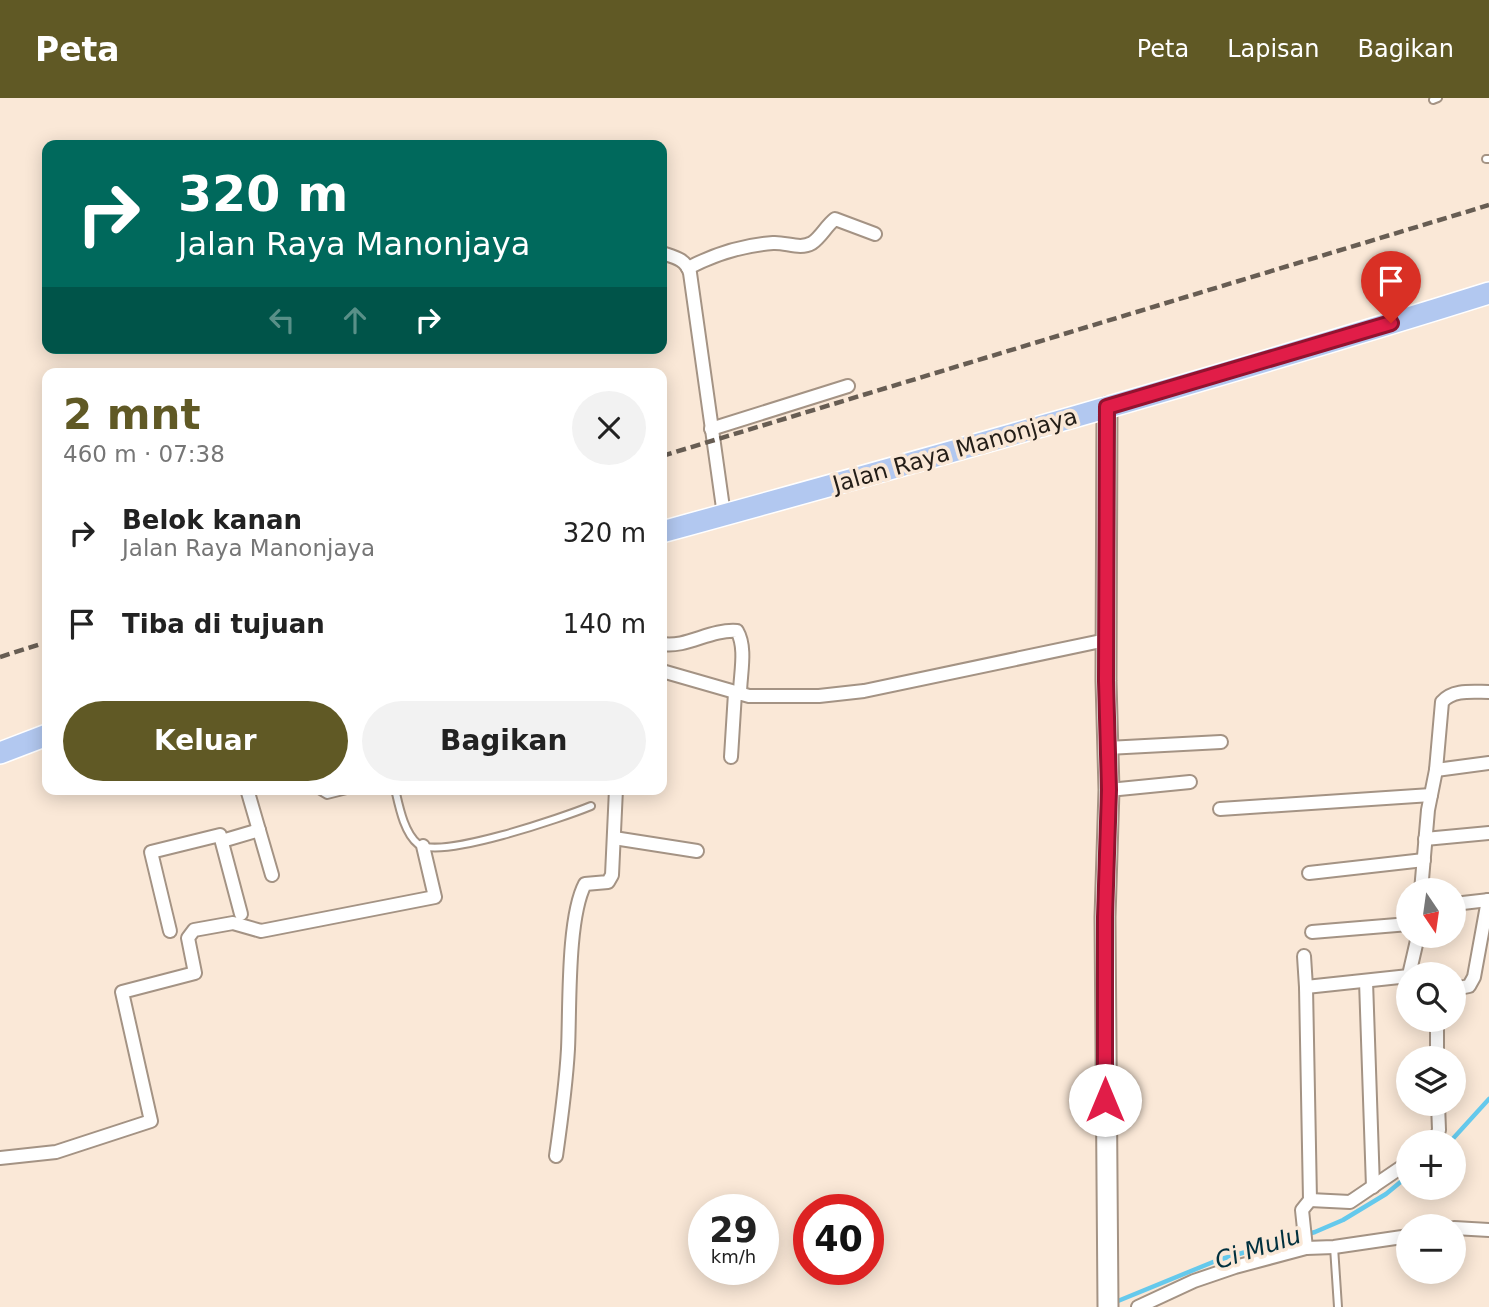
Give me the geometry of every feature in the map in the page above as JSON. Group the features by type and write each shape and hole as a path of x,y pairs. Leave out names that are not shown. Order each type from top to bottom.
{"main road":[{"name":"Jalan Raya Manonjaya","path":"667,531 1107,407 1489,293"},
{"path":"0,753 42,737"}],"street":[{"path":"688,268 714,255 739,248 773,243 796,246 809,244 835,219 875,234"},
{"path":"667,255 682,261 688,268 724,515"},
{"path":"711,429 849,386"},
{"path":"1107,407 1107,1299"},
{"path":"667,644 737,631 740,635 742,655 731,757"},
{"path":"667,672 737,693 775,697 819,696 864,691 1106,640"},
{"path":"1422,878 1442,702 1447,696 1455,694 1489,691"},
{"path":"1107,748 1221,742"},
{"path":"1436,770 1489,763"},
{"path":"1109,790 1190,782"},
{"path":"249,795 272,875"},
{"path":"555,1156 566,1082 572,953 578,909 585,884 600,884 610,880 613,867 616,795"},
{"path":"1220,809 1431,795"},
{"path":"222,841 259,830"},
{"path":"1426,839 1489,833"},
{"path":"170,931 151,852 220,835 241,914"},
{"path":"614,838 697,851"},
{"path":"0,1158 56,1152 151,1121 122,992 194,973 188,938 194,930 233,923 261,931 435,897 423,846"},
{"path":"1309,873 1424,860"},
{"path":"1466,903 1488,900 1474,978 1466,987"},
{"path":"1312,932 1396,925"},
{"path":"1304,956 1310,1200 1302,1210 1305,1244"},
{"path":"1306,987 1396,977"},
{"path":"1366,981 1373,1187"},
{"path":"1310,1200 1350,1202 1396,1171"},
{"path":"1466,1229 1489,1230"},
{"path":"1138,1307 1215,1273 1305,1244 1335,1247 1396,1238"}],"lane":[{"path":"397,795 410,835 423,846 447,847 477,841 566,816 591,806"},
{"path":"1335,1247 1338,1307"}],"waterway":[{"name":"Ci Mulu","path":"1461,1130 1489,1099"},
{"name":"Ci Mulu","path":"1113,1303 1218,1260 1315,1232 1343,1220 1396,1186"}],"railway":[{"path":"667,454 1489,205"},
{"path":"0,657 42,644"}],"route":[{"path":"1105,1100 1105,917 1109,790 1105,579 1107,407 1391,323"}]}
